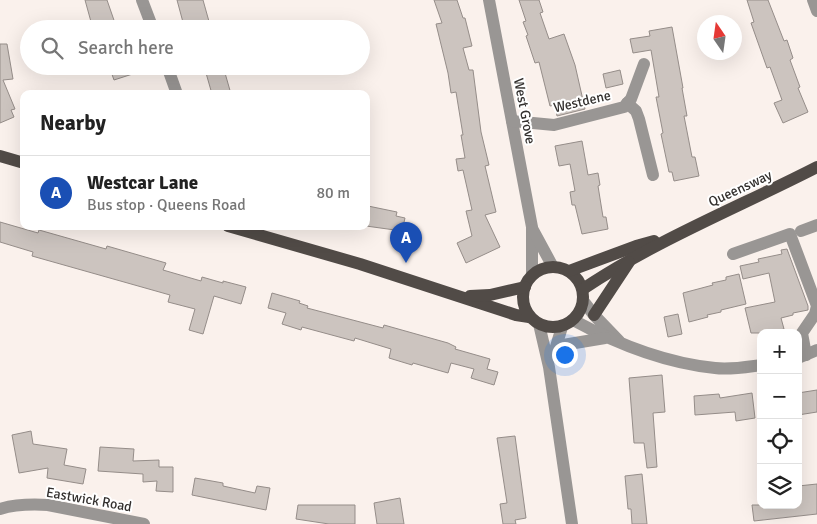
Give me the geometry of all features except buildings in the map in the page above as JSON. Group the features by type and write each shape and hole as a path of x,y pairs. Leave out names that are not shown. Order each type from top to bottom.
{"main road":[{"path":"0,156 20,162"},
{"name":"Queensway","path":"583,295 630,260 676,235 817,167"},
{"path":"242,230 360,264 534,320 546,327 562,327 573,320 582,307 583,295 577,278 569,271 553,267 532,275 525,287 523,302 534,320"},
{"name":"Queensway","path":"569,271 636,246 676,235"},
{"path":"594,315 630,260"},
{"path":"463,297 490,295 525,287"}],"street":[{"path":"142,0 149,20"},
{"name":"West Grove","path":"489,0 532,227 532,275"},
{"path":"814,0 817,11"},
{"name":"Westdene","path":"512,121 554,125 624,107 631,99 644,64"},
{"path":"170,75 176,90"},
{"name":"Westdene","path":"628,103 636,111 639,119 653,174"},
{"path":"733,254 817,225"},
{"name":"West Grove","path":"532,227 553,267"},
{"path":"796,232 817,306 815,314 802,333 807,354"},
{"path":"583,295 594,315 622,344"},
{"path":"534,320 549,367 572,524"},
{"path":"573,320 605,338 671,360 709,367 757,366"},
{"path":"549,367 562,327"},
{"path":"557,346 605,338"},
{"name":"Eastwick Road","path":"0,509 25,504 48,505 144,524"}],"place":[{"name":"Westcar Lane","path":"406,263"}]}
